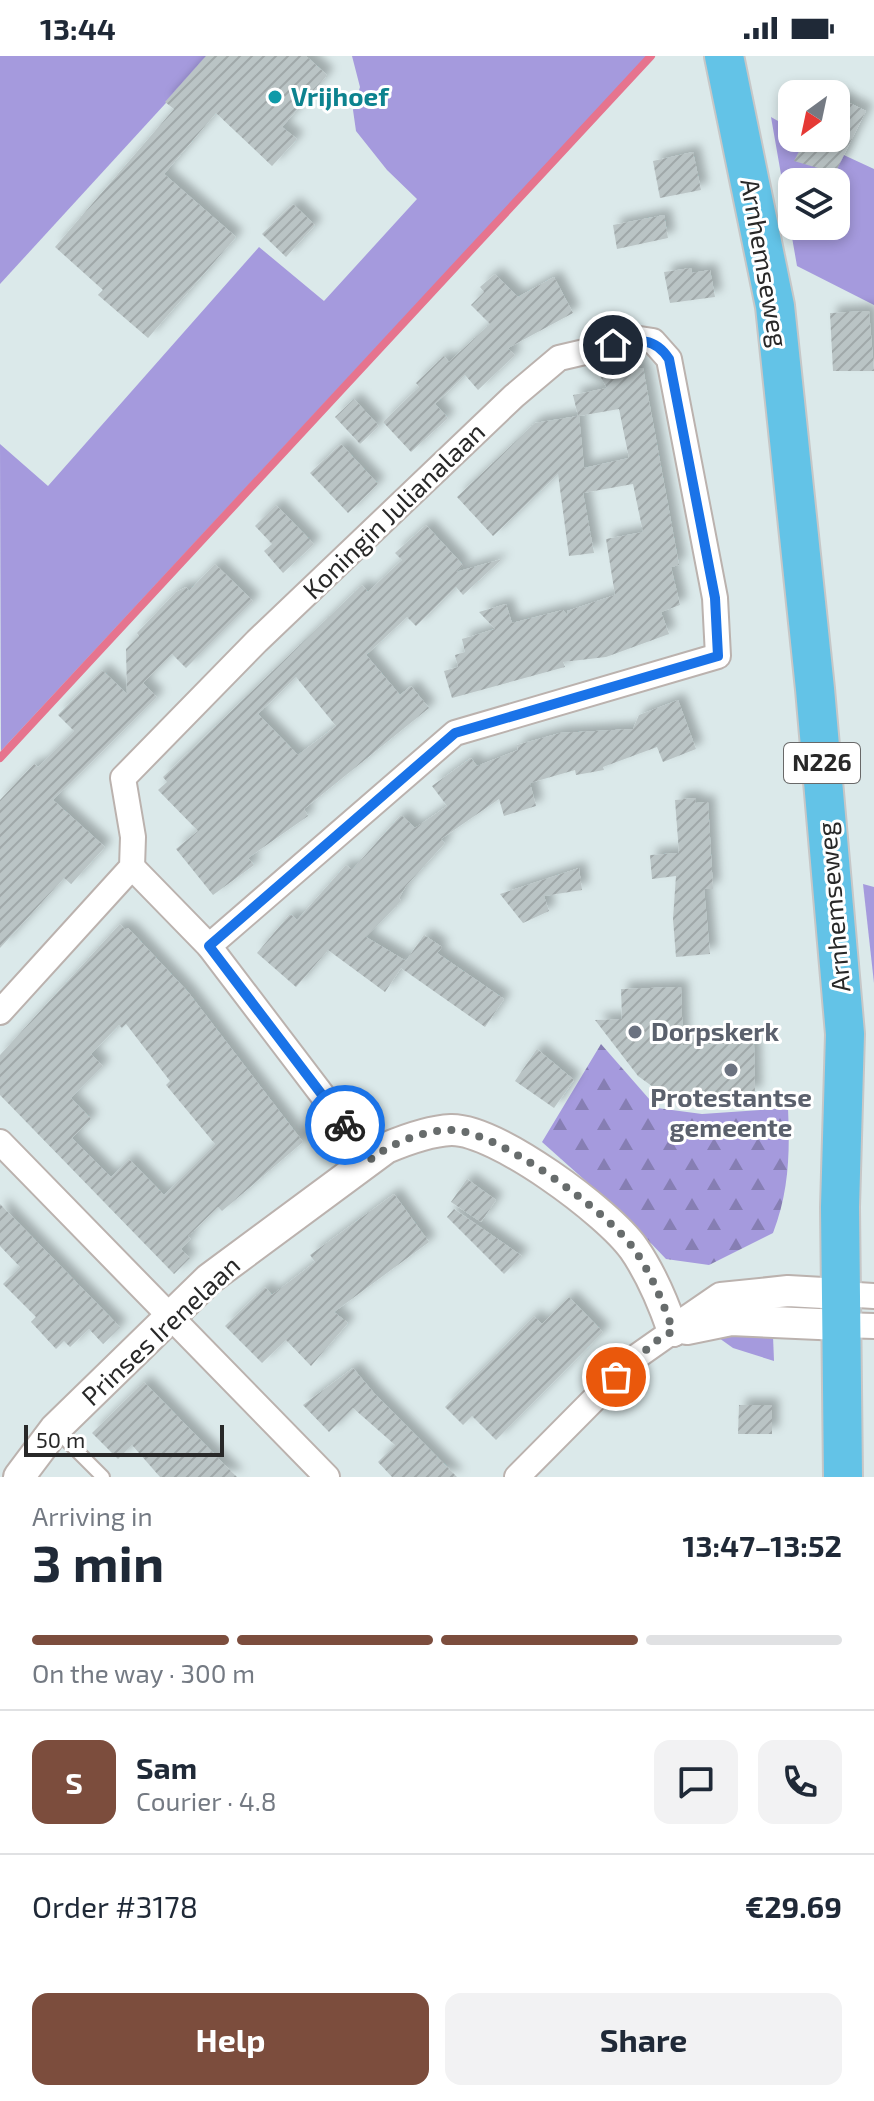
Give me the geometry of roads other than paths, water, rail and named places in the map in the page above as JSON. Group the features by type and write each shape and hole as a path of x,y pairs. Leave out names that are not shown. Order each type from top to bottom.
{"main road":[{"name":"Arnhemseweg","path":"724,56 775,306 815,689 845,1034 858,1310 843,1477"}],"street":[{"name":"Koningin Julianalaan","path":"132,867 133,837 123,778 257,641 514,396 559,358 640,339 653,341 669,359 715,598 718,656 455,733 209,946"},
{"path":"0,1012 132,867 209,946 371,1159"},
{"name":"Prinses Irenelaan","path":"19,1477 55,1429 209,1279 371,1159 403,1140 453,1130 511,1151 568,1186 632,1246 661,1294 673,1331"},
{"path":"0,1142 327,1477"},
{"path":"517,1477 636,1357 721,1298 788,1291 858,1310"}],"lane":[{"path":"55,1429 103,1477"}],"waterway":[{"path":"0,758 651,56"}],"place":[{"name":"Vrijhoef","path":"275,97"},
{"name":"Dorpskerk","path":"635,1032"},
{"name":"Protestantse gemeente","path":"731,1070"}]}
